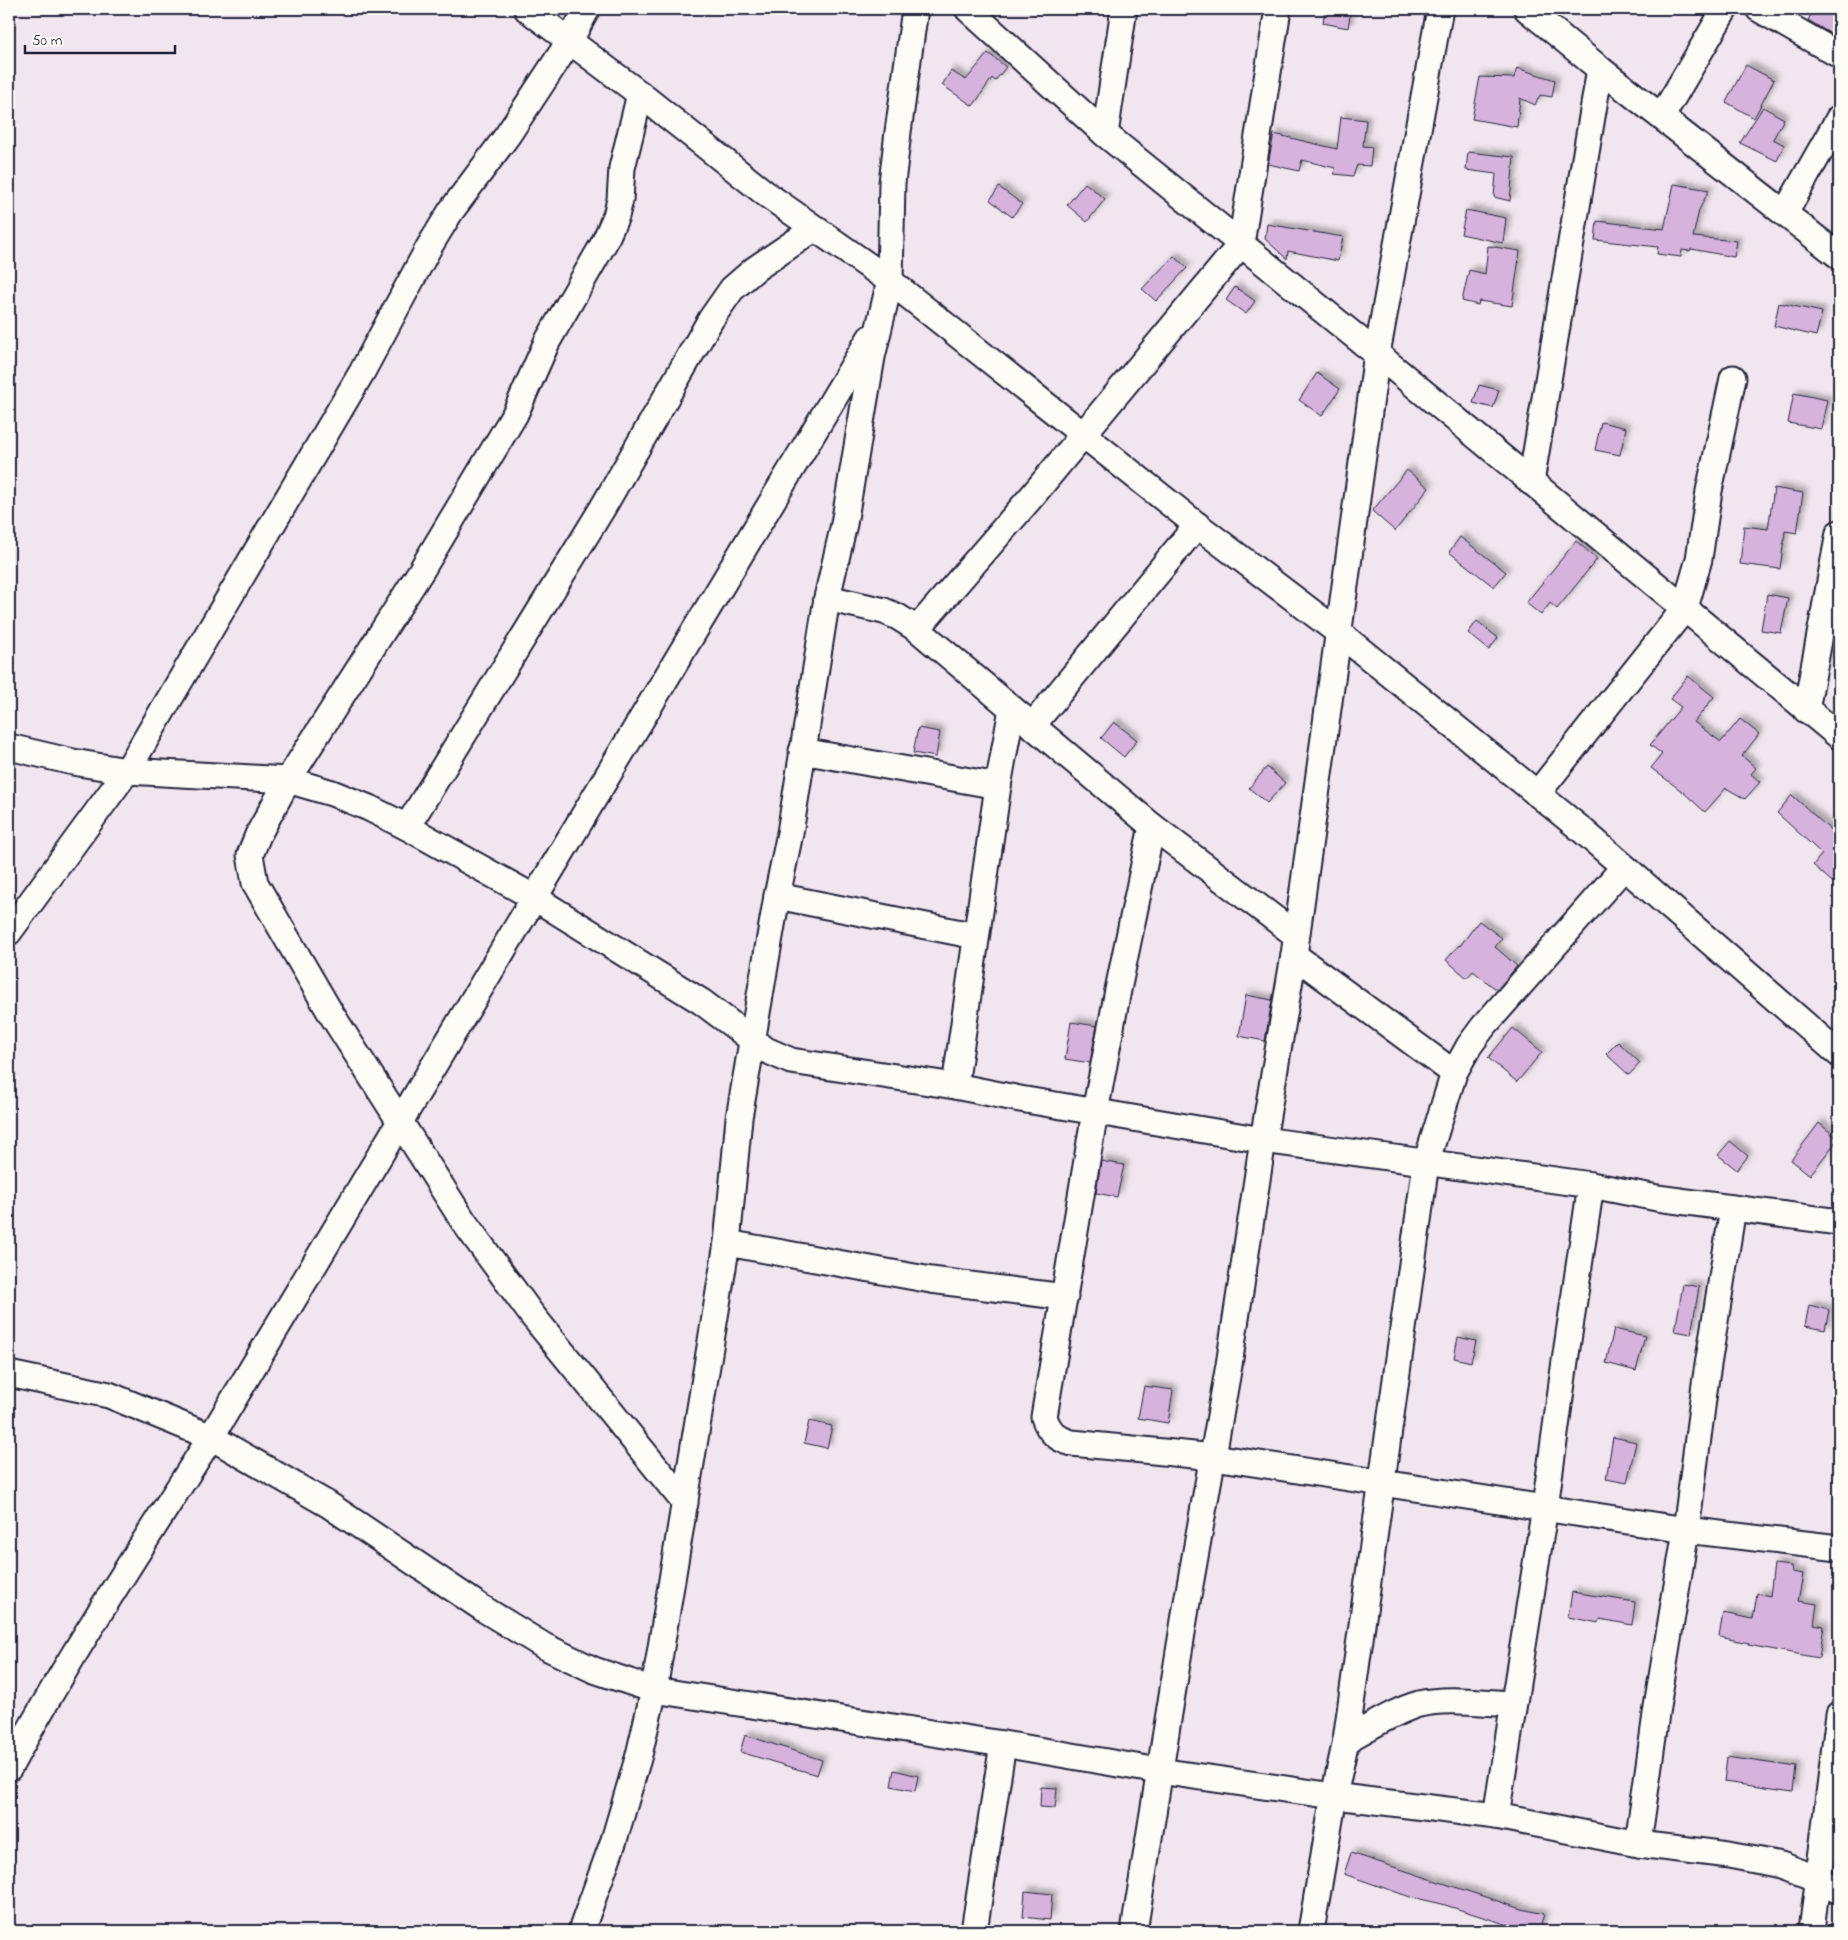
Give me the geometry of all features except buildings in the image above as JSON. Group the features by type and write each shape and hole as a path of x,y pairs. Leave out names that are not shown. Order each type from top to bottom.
{"street":[{"path":"527,9 640,94 766,194 890,281 1084,434 1196,526 1338,632 1624,867 1839,1054"},
{"path":"9,932 127,771 362,372 429,247 451,211 506,136 569,42 587,9"},
{"path":"581,1931 614,1840 639,1755 654,1690 727,1243 739,1118 752,1040 790,833 828,598 844,524 872,356 890,281 892,183 915,9"},
{"path":"968,9 1106,134 1377,354 1839,736"},
{"path":"1106,134 1124,9"},
{"path":"917,629 1084,434 1241,244 1278,9"},
{"path":"1134,1931 1159,1771 1214,1457 1295,945 1377,354 1440,9"},
{"path":"1527,9 1600,69 1839,256"},
{"path":"1662,116 1725,9"},
{"path":"1759,9 1839,55"},
{"path":"1531,482 1600,69"},
{"path":"640,94 622,168 620,200 616,216 604,243 546,342 530,384 515,414 476,481 288,780 258,835 250,855 255,883 325,1003 464,1222 532,1315 685,1504"},
{"path":"1785,213 1839,118"},
{"path":"407,827 602,509 711,319 732,289 755,269 814,229"},
{"path":"9,1768 30,1728 112,1592 211,1437 881,319"},
{"path":"1537,794 1685,608 1699,559 1710,491 1733,378"},
{"path":"1032,726 1196,526"},
{"path":"1806,710 1839,533"},
{"path":"828,598 884,611 917,629 1295,945 1454,1073"},
{"path":"955,1086 998,786 1012,709"},
{"path":"9,747 73,762 127,771 288,780 332,793 369,808 407,827 534,898 702,1002 752,1040 777,1056 791,1061 955,1086 1263,1140 1591,1185 1657,1198 1839,1222"},
{"path":"802,751 998,786"},
{"path":"1152,826 1095,1112 1044,1417 1053,1435 1072,1443 1214,1457 1686,1530 1839,1548"},
{"path":"1311,1931 1334,1796 1346,1740 1426,1163 1454,1073 1468,1046 1624,867"},
{"path":"777,896 976,936"},
{"path":"1496,1816 1545,1507 1591,1185"},
{"path":"1638,1844 1657,1707 1686,1530 1705,1384 1732,1208"},
{"path":"727,1243 931,1280 1065,1297"},
{"path":"9,1374 109,1395 211,1437 329,1505 482,1608 544,1646 594,1670 654,1690 1003,1744 1159,1771 1334,1796 1496,1816 1638,1844 1729,1855 1773,1863 1829,1885"},
{"path":"1346,1740 1419,1704 1441,1701 1513,1704"},
{"path":"1812,1931 1829,1885 1839,1714"},
{"path":"974,1931 1003,1744"}]}
